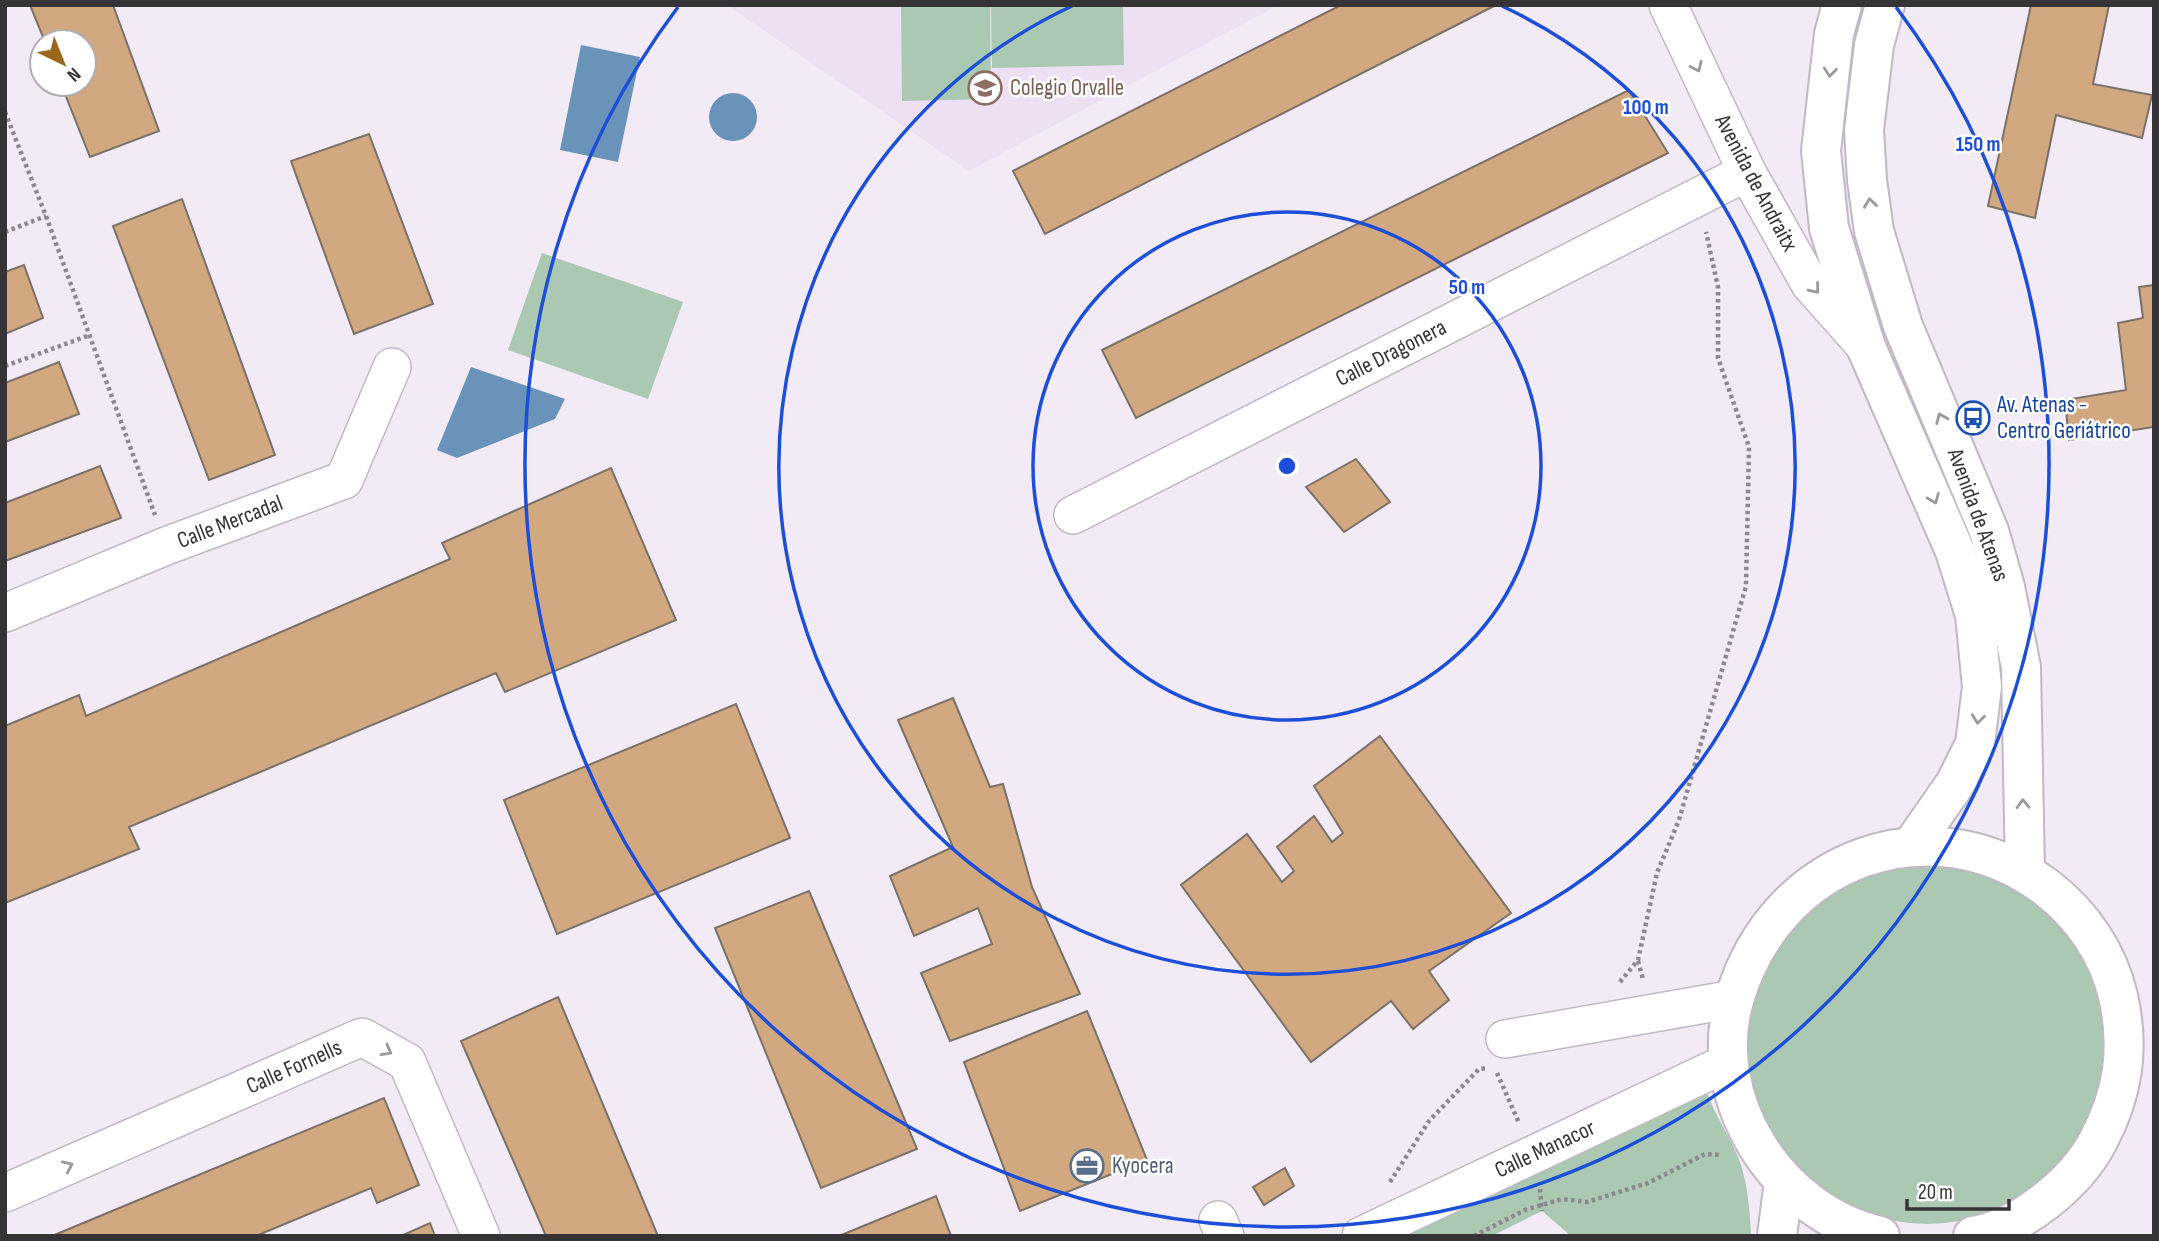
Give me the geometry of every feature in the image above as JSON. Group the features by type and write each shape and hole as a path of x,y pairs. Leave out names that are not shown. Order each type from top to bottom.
{"main road":[{"name":"Avenida de Atenas","path":"1842,5 1834,34 1821,151 1829,229 1866,346 1955,551 1975,615 1982,687 1975,744 1955,784 1911,847"},
{"name":"Avenida de Atenas","path":"1885,5 1874,45 1864,130 1874,231 1903,326 1989,531 2005,587 2021,667 2025,872"},
{"path":"1880,1236 1836,1220 1808,1203 1766,1161 1742,1114 1734,1088 1730,1062 1730,1031 1734,999 1748,961 1769,925 1798,894 1832,871 1870,855 1911,847 1950,848 1989,856 2025,872 2063,900 2092,935 2108,966 2123,1022 2123,1069 2112,1114 2090,1155 2060,1190 2022,1217 1973,1236"},
{"path":"1777,1236 1784,1181"}],"street":[{"name":"Avenida de Andraitx","path":"1668,5 1746,172 1810,284 1866,346"},
{"name":"Calle Dragonera","path":"1073,515 1746,172"},
{"name":"Calle Mercadal","path":"5,613 166,546 344,480 392,367"},
{"path":"1505,1039 1734,999"},
{"name":"Calle Fornells","path":"5,1193 362,1037 407,1062 481,1236"},
{"name":"Calle Manacor","path":"1373,1230 1730,1062"}],"path":[{"path":"5,112 46,216 166,546"},
{"path":"5,232 46,216"},
{"path":"1613,991 1638,960 1657,873 1679,820 1746,586 1749,447 1718,358 1718,287 1703,222"},
{"path":"5,366 90,335"},
{"path":"1373,1230 1377,1203 1429,1121 1479,1069 1490,1067 1498,1074 1524,1133"},
{"path":"1474,1236 1525,1210 1562,1199 1587,1202 1648,1183 1705,1154 1725,1155 1730,1161"}],"shaded area":[{"name":"Colegio Orvalle","path":"727,5 1278,5 969,171"}],"green space":[{"path":"901,5 990,5 991,99 902,101"},
{"path":"991,5 1123,5 1124,65 992,68"},
{"path":"542,253 683,302 648,399 508,350"},
{"path":"1927,866 1962,870 1995,880 2026,896 2053,919 2076,946 2092,977 2102,1010 2106,1045 2102,1080 2092,1113 2076,1144 2053,1171 2026,1194 1995,1210 1962,1220 1927,1224 1892,1220 1859,1210 1828,1194 1801,1171 1778,1144 1762,1113 1752,1080 1748,1045 1752,1010 1762,977 1778,946 1801,919 1828,896 1859,880 1892,870"},
{"path":"1706,1089 1741,1165 1751,1236 1571,1236 1542,1211 1492,1236 1400,1236"}],"water":[{"path":"581,45 640,57 618,162 560,150"},
{"path":"733,93 750,100 757,117 750,134 733,141 716,134 709,117 716,100"},
{"path":"471,367 565,399 555,419 457,458 437,450"}],"building":[{"path":"30,5 113,5 159,131 90,157 67,98 98,98 98,28 39,28"},
{"path":"1341,5 1496,5 1045,234 1013,171"},
{"path":"2031,5 2109,5 2093,84 2152,95 2142,138 2056,115 2035,218 1988,206"},
{"path":"1629,90 1668,153 1136,418 1102,350"},
{"path":"369,134 433,304 354,334 291,161"},
{"path":"182,199 275,455 209,480 113,226"},
{"path":"24,265 43,318 5,334 5,272"},
{"path":"2154,285 2154,427 2069,440 2065,400 2126,390 2118,323 2143,318 2139,287"},
{"path":"59,362 79,414 5,442 5,383"},
{"path":"1356,459 1390,502 1344,532 1306,487"},
{"path":"100,466 121,518 5,561 5,503"},
{"path":"611,468 676,620 505,692 496,673 129,827 139,849 5,903 5,726 79,695 86,716 450,559 442,543"},
{"path":"953,698 990,787 1003,784 1032,887 1080,994 950,1041 921,973 992,944 978,908 914,936 890,876 953,847 898,720"},
{"path":"736,704 790,838 557,934 504,800"},
{"path":"1380,736 1511,913 1429,971 1449,1000 1413,1029 1391,1001 1311,1062 1181,885 1247,834 1282,882 1294,871 1277,847 1314,816 1332,842 1343,833 1314,786"},
{"path":"809,891 917,1149 821,1188 715,928"},
{"path":"558,997 658,1236 546,1236 461,1041"},
{"path":"1087,1011 1147,1160 1020,1211 964,1062"},
{"path":"384,1098 419,1185 377,1203 371,1188 256,1236 52,1236"},
{"path":"1285,1168 1294,1186 1264,1205 1253,1187"},
{"path":"936,1196 951,1236 839,1236"},
{"path":"430,1223 435,1236 401,1236"}],"place":[{"name":"Colegio Orvalle","path":"985,88"},
{"name":"Av. Atenas - Centro Geriátrico","path":"1973,418"},
{"name":"Kyocera","path":"1087,1166"}]}
